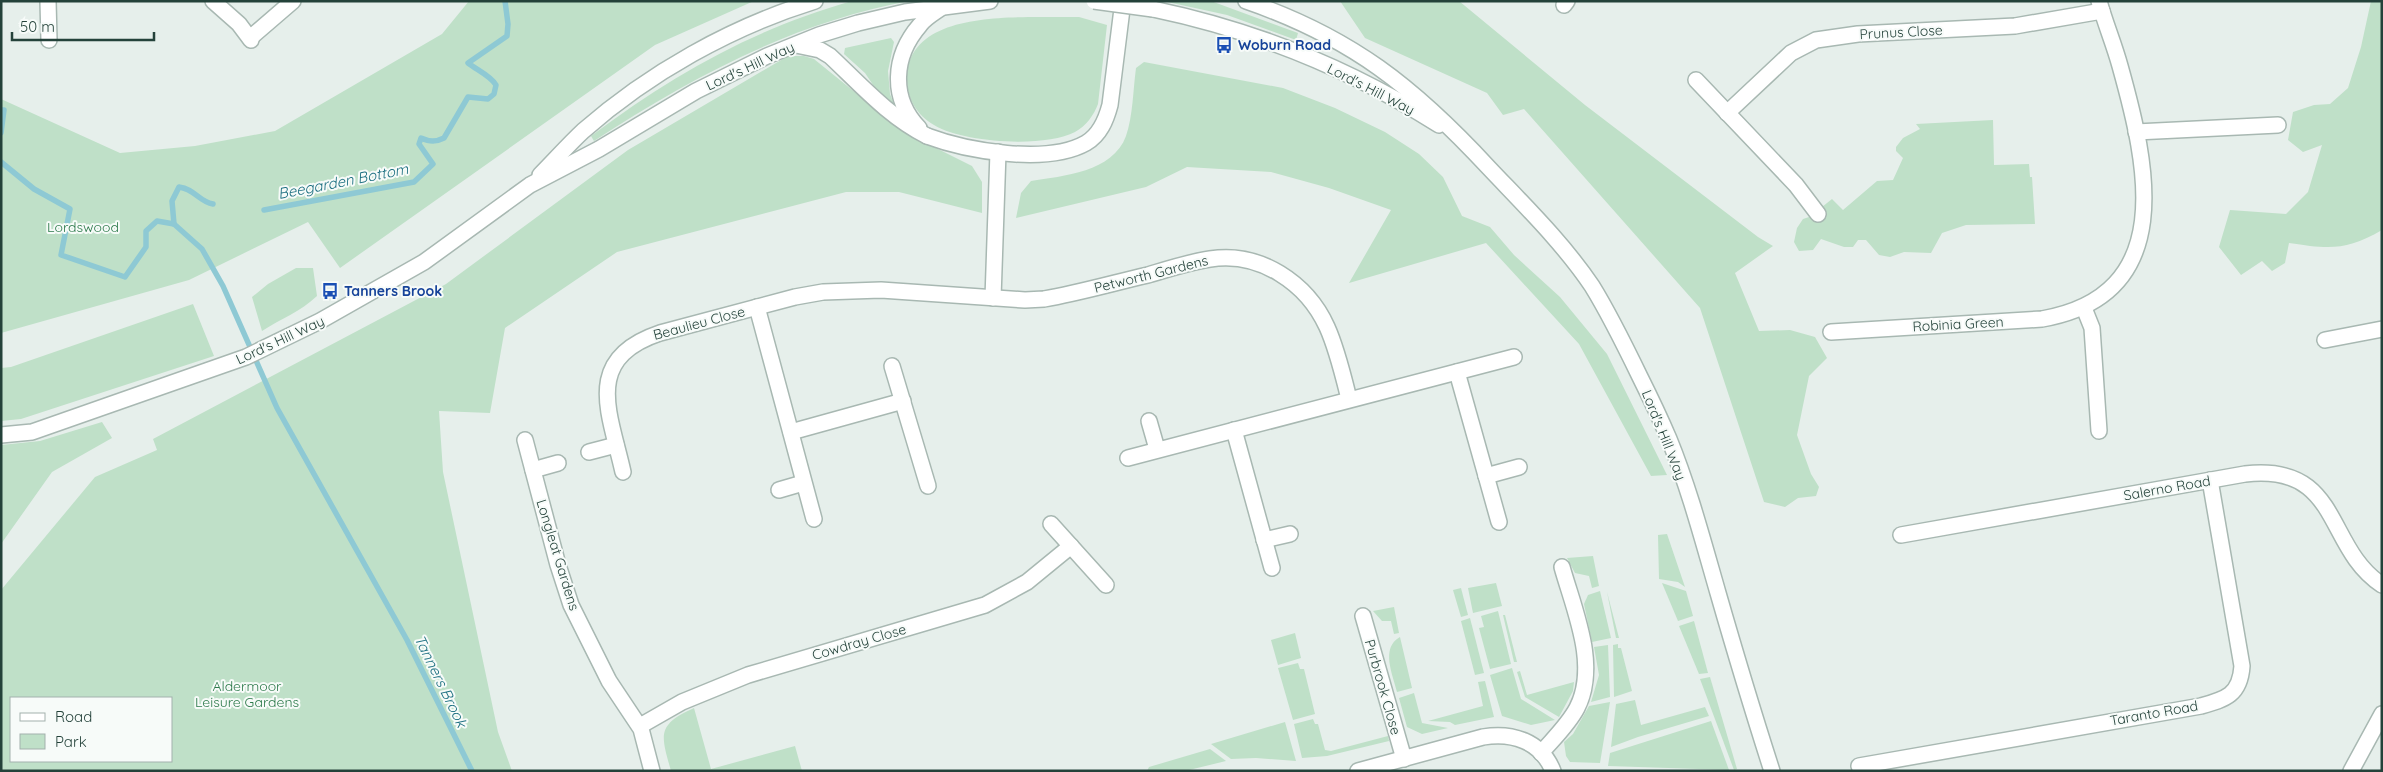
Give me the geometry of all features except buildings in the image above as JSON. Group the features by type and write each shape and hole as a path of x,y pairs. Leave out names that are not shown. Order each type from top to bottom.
{"street":[{"path":"48,1 49,40"},
{"path":"213,1 239,24 250,39 293,1"},
{"path":"740,30 782,1"},
{"name":"Lord's Hill Way","path":"530,185 582,132 655,77 697,51 740,30 815,1"},
{"name":"Lord's Hill Way","path":"1,435 32,432 229,363 269,346 356,303 424,262 530,185 599,149 696,91 793,45 858,23 943,7 990,1"},
{"name":"Lord's Hill Way","path":"1094,1 1153,9 1223,26 1291,48 1406,105 1469,146"},
{"path":"793,45 815,48 830,56 887,109 910,127 953,146 1031,154 1076,148 1087,143 1097,134 1105,121 1110,105 1123,1"},
{"name":"Lord's Hill Way","path":"1246,1 1303,22 1368,58 1433,111 1469,146 1558,242 1591,286 1621,336 1672,448 1698,524 1746,692 1772,771"},
{"name":"Prunus Close","path":"1727,113 1791,53 1816,40 1858,34 2015,26 2100,6"},
{"name":"Robinia Green","path":"1830,332 2042,319 2084,308 2111,289 2124,274 2138,248 2142,233 2144,210 2136,132 2120,64 2100,6"},
{"path":"928,136 911,118 900,96 898,66 911,36 921,23 943,7"},
{"path":"1696,80 1796,185 1818,214"},
{"path":"2136,132 2278,125"},
{"path":"993,298 998,152"},
{"name":"Petworth Gardens","path":"993,298 1044,299 1210,259 1249,261 1288,277 1303,291 1317,309 1335,349 1350,399"},
{"name":"Beaulieu Close","path":"623,472 607,410 609,377 624,352 646,337 795,297 844,290 993,298"},
{"name":"Beaulieu Close","path":"757,307 814,519"},
{"path":"2084,308 2092,328 2099,431"},
{"path":"2325,340 2382,329"},
{"path":"1128,458 1514,357"},
{"path":"892,366 928,486"},
{"path":"1457,372 1499,522"},
{"path":"791,432 903,401"},
{"path":"1149,421 1157,449"},
{"path":"1234,430 1272,568"},
{"name":"Longleat Gardens","path":"525,440 558,565 579,625 611,686 640,726 652,771"},
{"path":"589,452 616,445"},
{"path":"533,470 558,463"},
{"path":"1486,476 1519,467"},
{"name":"Salerno Road","path":"1901,535 2245,474 2271,472 2305,485 2322,500 2358,564 2366,573 2382,585"},
{"name":"Taranto Road","path":"1858,766 2201,706 2219,701 2232,694 2241,677 2242,666 2210,480"},
{"path":"779,490 803,483"},
{"path":"1050,524 1106,585"},
{"path":"1264,540 1290,534"},
{"name":"Cowdray Close","path":"640,726 702,692 748,674 985,605 1027,582 1071,546"},
{"path":"1542,753 1568,723 1577,708 1586,682 1585,655 1562,567"},
{"name":"Purbrook Close","path":"1363,616 1404,759"},
{"path":"2351,771 2382,714"},
{"path":"1358,771 1482,738 1502,735 1522,739 1542,753 1553,771"}],"green space":[{"name":"Lordswood","path":"469,1 754,1 655,45 340,268 308,222 189,280 1,333 1,99 120,153 195,146 275,131 442,34"},
{"path":"852,1 910,1 867,10 785,38 706,74 631,117 594,141 591,136 653,93 715,56 780,26"},
{"path":"1163,1 1211,1 1298,33 1296,40 1227,15"},
{"path":"1340,1 1459,1 1585,105 1758,237 1773,246 1735,273 1759,331 1790,330 1815,337 1827,358 1809,376 1797,435 1811,474 1819,487 1816,496 1798,498 1785,507 1764,502 1700,308 1524,109 1503,115 1487,93 1365,38"},
{"path":"2371,1 2382,1 2382,230 2358,242 2337,247 2289,243 2285,263 2272,271 2262,261 2241,275 2219,247 2230,210 2286,214 2308,192 2322,145 2303,152 2288,140 2293,112 2314,105 2330,104 2348,88 2361,47"},
{"path":"1079,17 1107,25 1098,104 1089,120 1075,132 1062,137 1025,142 964,136 934,125 914,106 907,86 912,56 925,40 944,29 968,22 994,19"},
{"path":"891,38 894,42 888,71 890,94 896,109 888,107 865,73 844,54 845,48"},
{"name":"Aldermoor Leisure Gardens","path":"788,56 804,56 814,59 904,132 972,166 982,182 982,213 899,192 846,192 617,252 505,328 490,413 439,411 443,472 498,732 512,771 1,771 1,590 95,477 157,450 153,439 446,284 628,150"},
{"path":"1144,62 1283,88 1335,108 1385,132 1419,154 1443,177 1462,216 1490,227 1514,255 1560,297 1607,354 1667,475 1651,476 1579,344 1486,243 1349,283 1391,210 1329,188 1271,172 1187,167 1146,187 1016,218 1021,193 1031,181 1086,170 1110,158 1119,148 1126,136 1130,120 1136,68"},
{"path":"1993,120 1994,165 2029,164 2030,177 2032,177 2035,224 1966,225 1942,233 1931,253 1904,252 1890,257 1879,255 1866,240 1858,240 1853,247 1844,247 1821,239 1813,250 1799,251 1794,242 1797,228 1803,219 1818,214 1822,207 1832,199 1843,210 1877,181 1893,180 1903,158 1896,151 1896,147 1903,138 1920,129 1916,124"},
{"path":"296,268 313,268 317,296 297,311 262,331 252,297 268,284"},
{"path":"193,304 214,356 21,419 1,421 1,368 11,367"},
{"path":"102,422 112,438 52,472 1,544 1,445 40,441"},
{"path":"1667,534 1685,587 1678,582 1659,579 1658,535"},
{"path":"1593,556 1599,586 1592,588 1589,576 1575,573 1567,558"},
{"path":"1496,583 1502,606 1473,613 1468,588"},
{"path":"1662,583 1686,591 1693,616 1678,621"},
{"path":"1461,588 1468,615 1461,617 1453,590"},
{"path":"1600,591 1611,638 1592,642 1584,604 1588,595"},
{"path":"1607,592 1619,638 1616,638"},
{"path":"1394,607 1399,633 1394,634 1391,621 1382,621 1373,611"},
{"path":"1498,611 1511,664 1490,669 1479,628 1484,627 1481,616"},
{"path":"1503,615 1505,615 1517,662 1514,662"},
{"path":"1470,618 1484,673 1475,675 1461,621"},
{"path":"1694,621 1708,673 1699,674 1679,626"},
{"path":"1295,633 1301,658 1278,665 1271,640"},
{"path":"1400,637 1412,688 1397,692 1389,655 1394,642"},
{"path":"1618,644 1618,648 1621,648 1632,691 1614,697 1613,645"},
{"path":"1608,645 1610,697 1591,702 1599,675 1594,647"},
{"path":"1298,663 1300,669 1304,669 1315,714 1293,720 1278,668"},
{"path":"1512,668 1521,699 1555,720 1531,725 1502,716 1490,675"},
{"path":"1520,671 1527,695 1574,682 1573,691 1559,717 1525,697 1517,672"},
{"path":"1710,677 1737,769 1734,770 1700,679"},
{"path":"1485,681 1494,717 1455,725 1450,722 1428,721 1483,706 1478,682"},
{"path":"1414,693 1422,723 1448,728 1422,734 1407,727 1399,698"},
{"path":"1635,700 1641,725 1705,707 1709,716 1611,747 1616,704"},
{"path":"1610,702 1600,763 1570,762 1566,756 1564,742 1573,734 1589,706"},
{"path":"694,708 711,769 795,746 802,771 671,771 665,748 664,732 673,720"},
{"path":"1313,719 1315,724 1318,724 1325,750 1331,751 1388,736 1389,741 1327,756 1302,758 1294,724"},
{"path":"1711,721 1729,770 1608,766 1610,753"},
{"path":"1285,722 1296,761 1256,758 1231,759 1211,744"},
{"path":"1210,749 1226,761 1185,771 1147,771 1149,767"}],"waterway":[{"name":"Beegarden Bottom","path":"264,210 414,182 433,164 419,144 421,138 433,141 444,138 468,97 488,99 494,94 496,85 494,82 468,63 507,36 508,24 505,1"},
{"name":"Tanners Brook","path":"1,110 4,110 1,133"},
{"name":"Tanners Brook","path":"1,162 34,189 70,209 61,255 125,277 146,247 146,231 157,221 174,224 202,249 223,286 277,408 407,640 472,771"},
{"name":"Beegarden Bottom","path":"174,224 172,201 179,187 189,190 204,201 213,204"}],"place":[{"name":"Woburn Road","path":"1224,45"},
{"name":"Tanners Brook","path":"330,291"}]}
